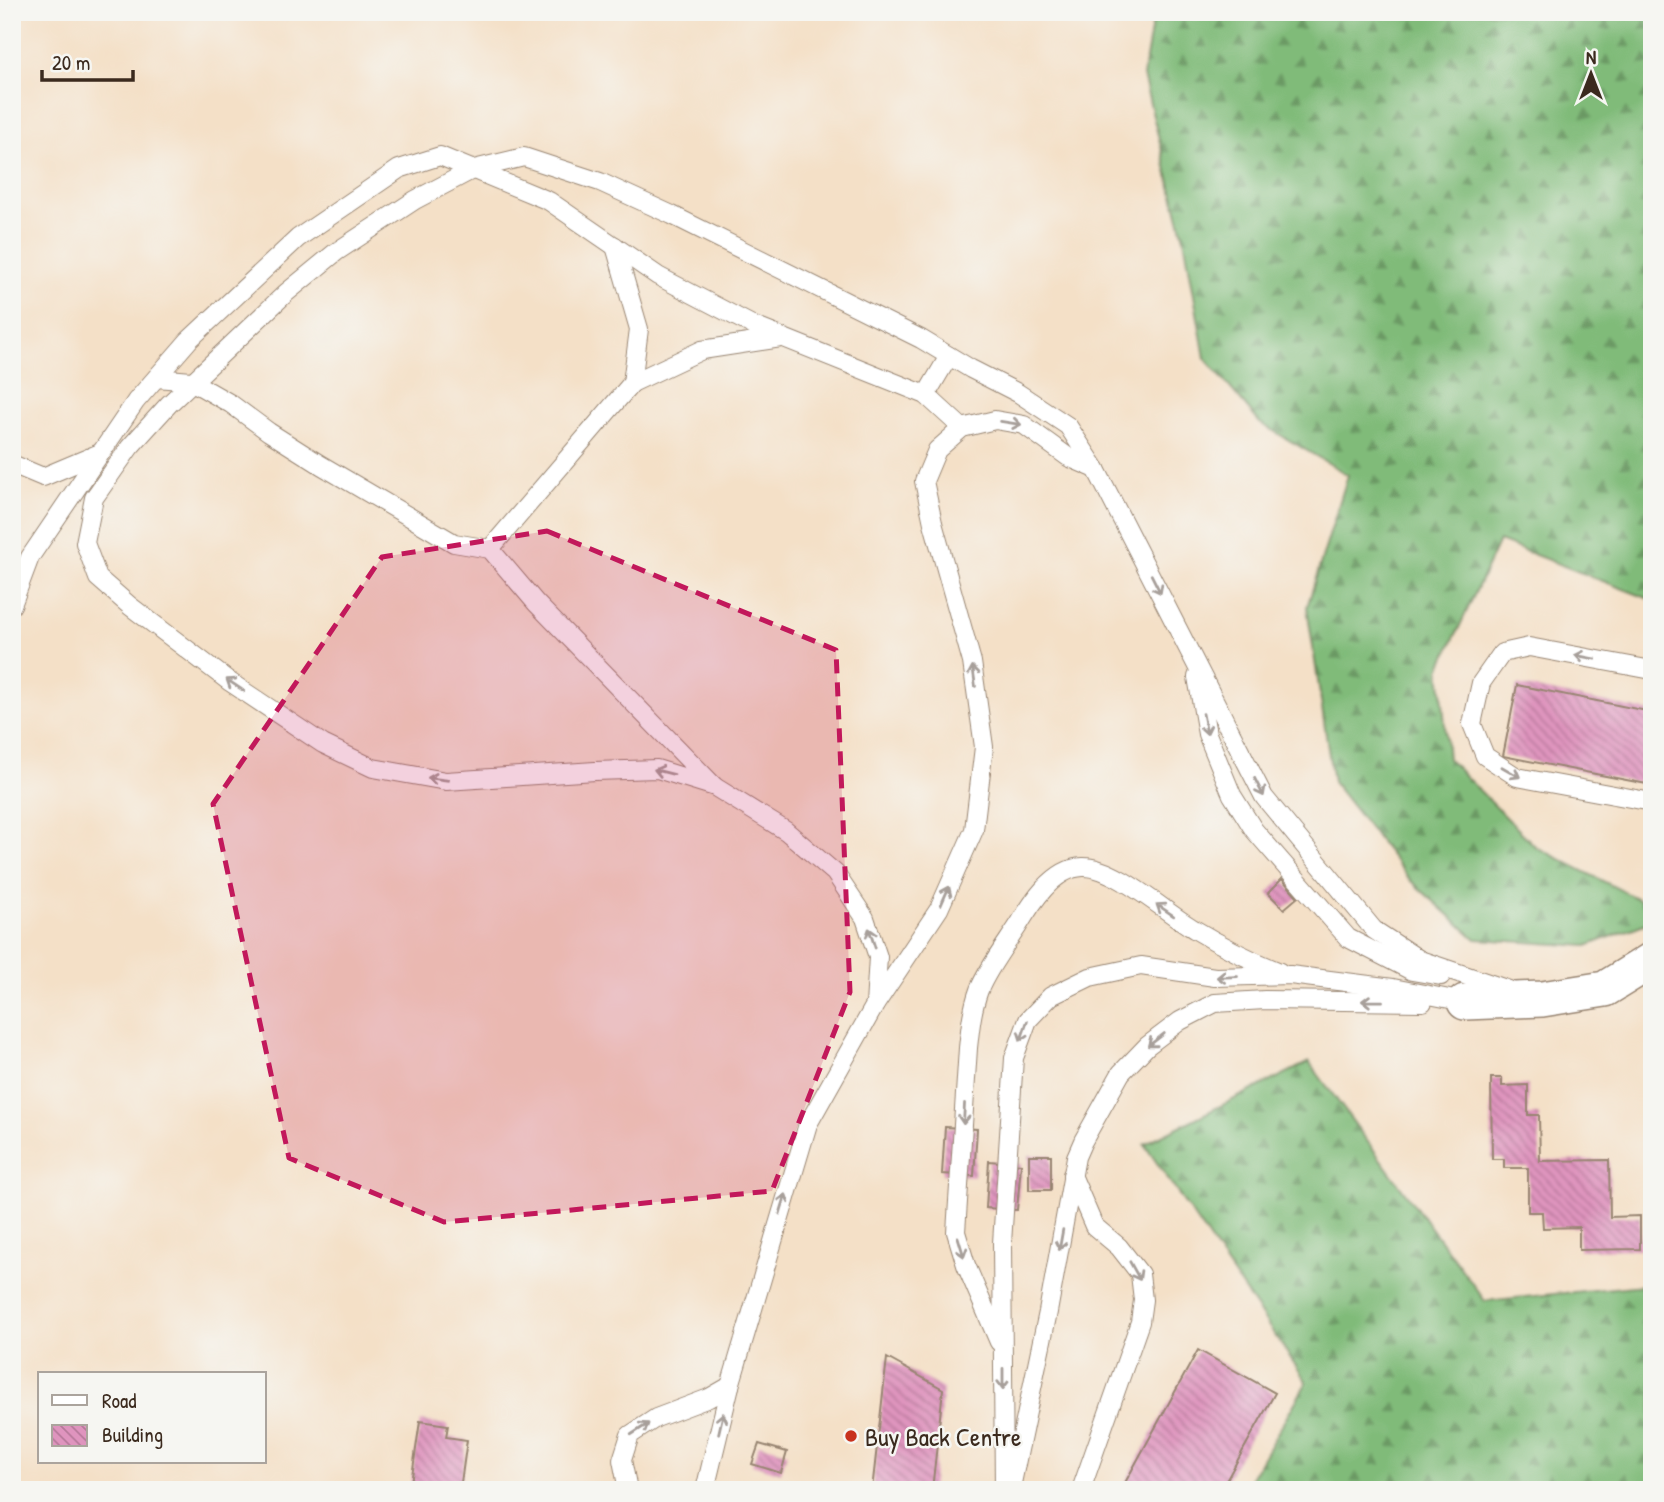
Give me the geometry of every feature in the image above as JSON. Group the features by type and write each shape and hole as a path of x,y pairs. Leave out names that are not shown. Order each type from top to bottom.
{"street":[{"path":"1478,993 1542,999 1605,989 1652,960"}],"lane":[{"path":"12,605 30,557 136,401 189,340 298,238 399,169 440,156 549,201 659,276 754,326 926,395 962,428"},
{"path":"715,787 657,769 446,781 373,768 323,744 230,682 130,606 98,578 85,543 94,498 130,447 191,381 286,293 336,252 415,200 474,169 524,157 600,182 921,339 1018,393 1068,426 1096,469 1264,797 1374,930 1478,993"},
{"path":"615,246 639,329 632,383"},
{"path":"490,549 632,383 702,350 784,338"},
{"path":"926,395 949,356"},
{"path":"157,378 191,381 231,404 321,465 454,543 490,549 536,603 715,787 786,831 835,873 866,918 878,957 875,1005"},
{"path":"705,1490 730,1386 808,1124 875,1005 939,909 974,830 984,747 974,674 924,481 937,450 962,428 995,420 1024,425 1068,457 1096,469"},
{"path":"12,464 43,477 100,453"},
{"path":"1652,670 1529,647 1502,653 1481,682 1472,724 1485,756 1517,777 1652,802"},
{"path":"1193,657 1206,734 1232,795 1254,830 1313,900 1348,938 1412,971 1478,993"},
{"path":"1003,1351 966,1265 956,1232 971,1020 980,989 1032,902 1060,875 1081,867 1118,878 1192,928 1248,960 1290,975"},
{"path":"1004,1490 1002,1243 1014,1058 1027,1020 1051,996 1090,977 1141,966 1214,977 1290,975 1393,988 1478,993"},
{"path":"1011,1490 1048,1312 1072,1175 1083,1141 1121,1073 1147,1046 1180,1021 1214,1003 1478,993"},
{"path":"1072,1175 1094,1226 1119,1247 1140,1274 1143,1300 1140,1322 1081,1490"},
{"path":"628,1490 622,1460 630,1435 656,1418 709,1398 730,1386"}],"highlighted area":[{"path":"547,531 836,650 850,992 772,1191 444,1222 289,1158 213,804 382,557"}],"green space":[{"path":"1154,12 1652,12 1652,600 1499,541 1440,669 1448,759 1536,847 1652,906 1652,921 1587,946 1476,939 1411,881 1333,782 1307,607 1348,475 1260,423 1205,358 1184,238 1143,76"},
{"path":"1309,1062 1485,1301 1652,1284 1652,1490 1244,1490 1307,1382 1144,1144"}],"building":[{"path":"1517,685 1652,712 1652,785 1503,756"},
{"path":"1282,879 1298,897 1284,909 1268,893"},
{"path":"1491,1078 1502,1078 1502,1086 1528,1085 1528,1115 1539,1115 1540,1161 1609,1160 1610,1217 1640,1216 1640,1249 1579,1250 1579,1227 1543,1228 1542,1212 1528,1212 1528,1168 1504,1168 1504,1159 1492,1159"},
{"path":"945,1127 977,1129 974,1176 942,1174"},
{"path":"1029,1155 1051,1155 1051,1190 1029,1190"},
{"path":"989,1161 1021,1164 1017,1210 986,1208"},
{"path":"1198,1350 1275,1393 1221,1490 1121,1490"},
{"path":"887,1358 943,1389 932,1490 872,1490"},
{"path":"420,1421 448,1425 446,1437 467,1440 460,1490 410,1490"},
{"path":"759,1444 787,1452 781,1473 752,1464"}],"place":[{"name":"Buy Back Centre","path":"851,1436"}]}
